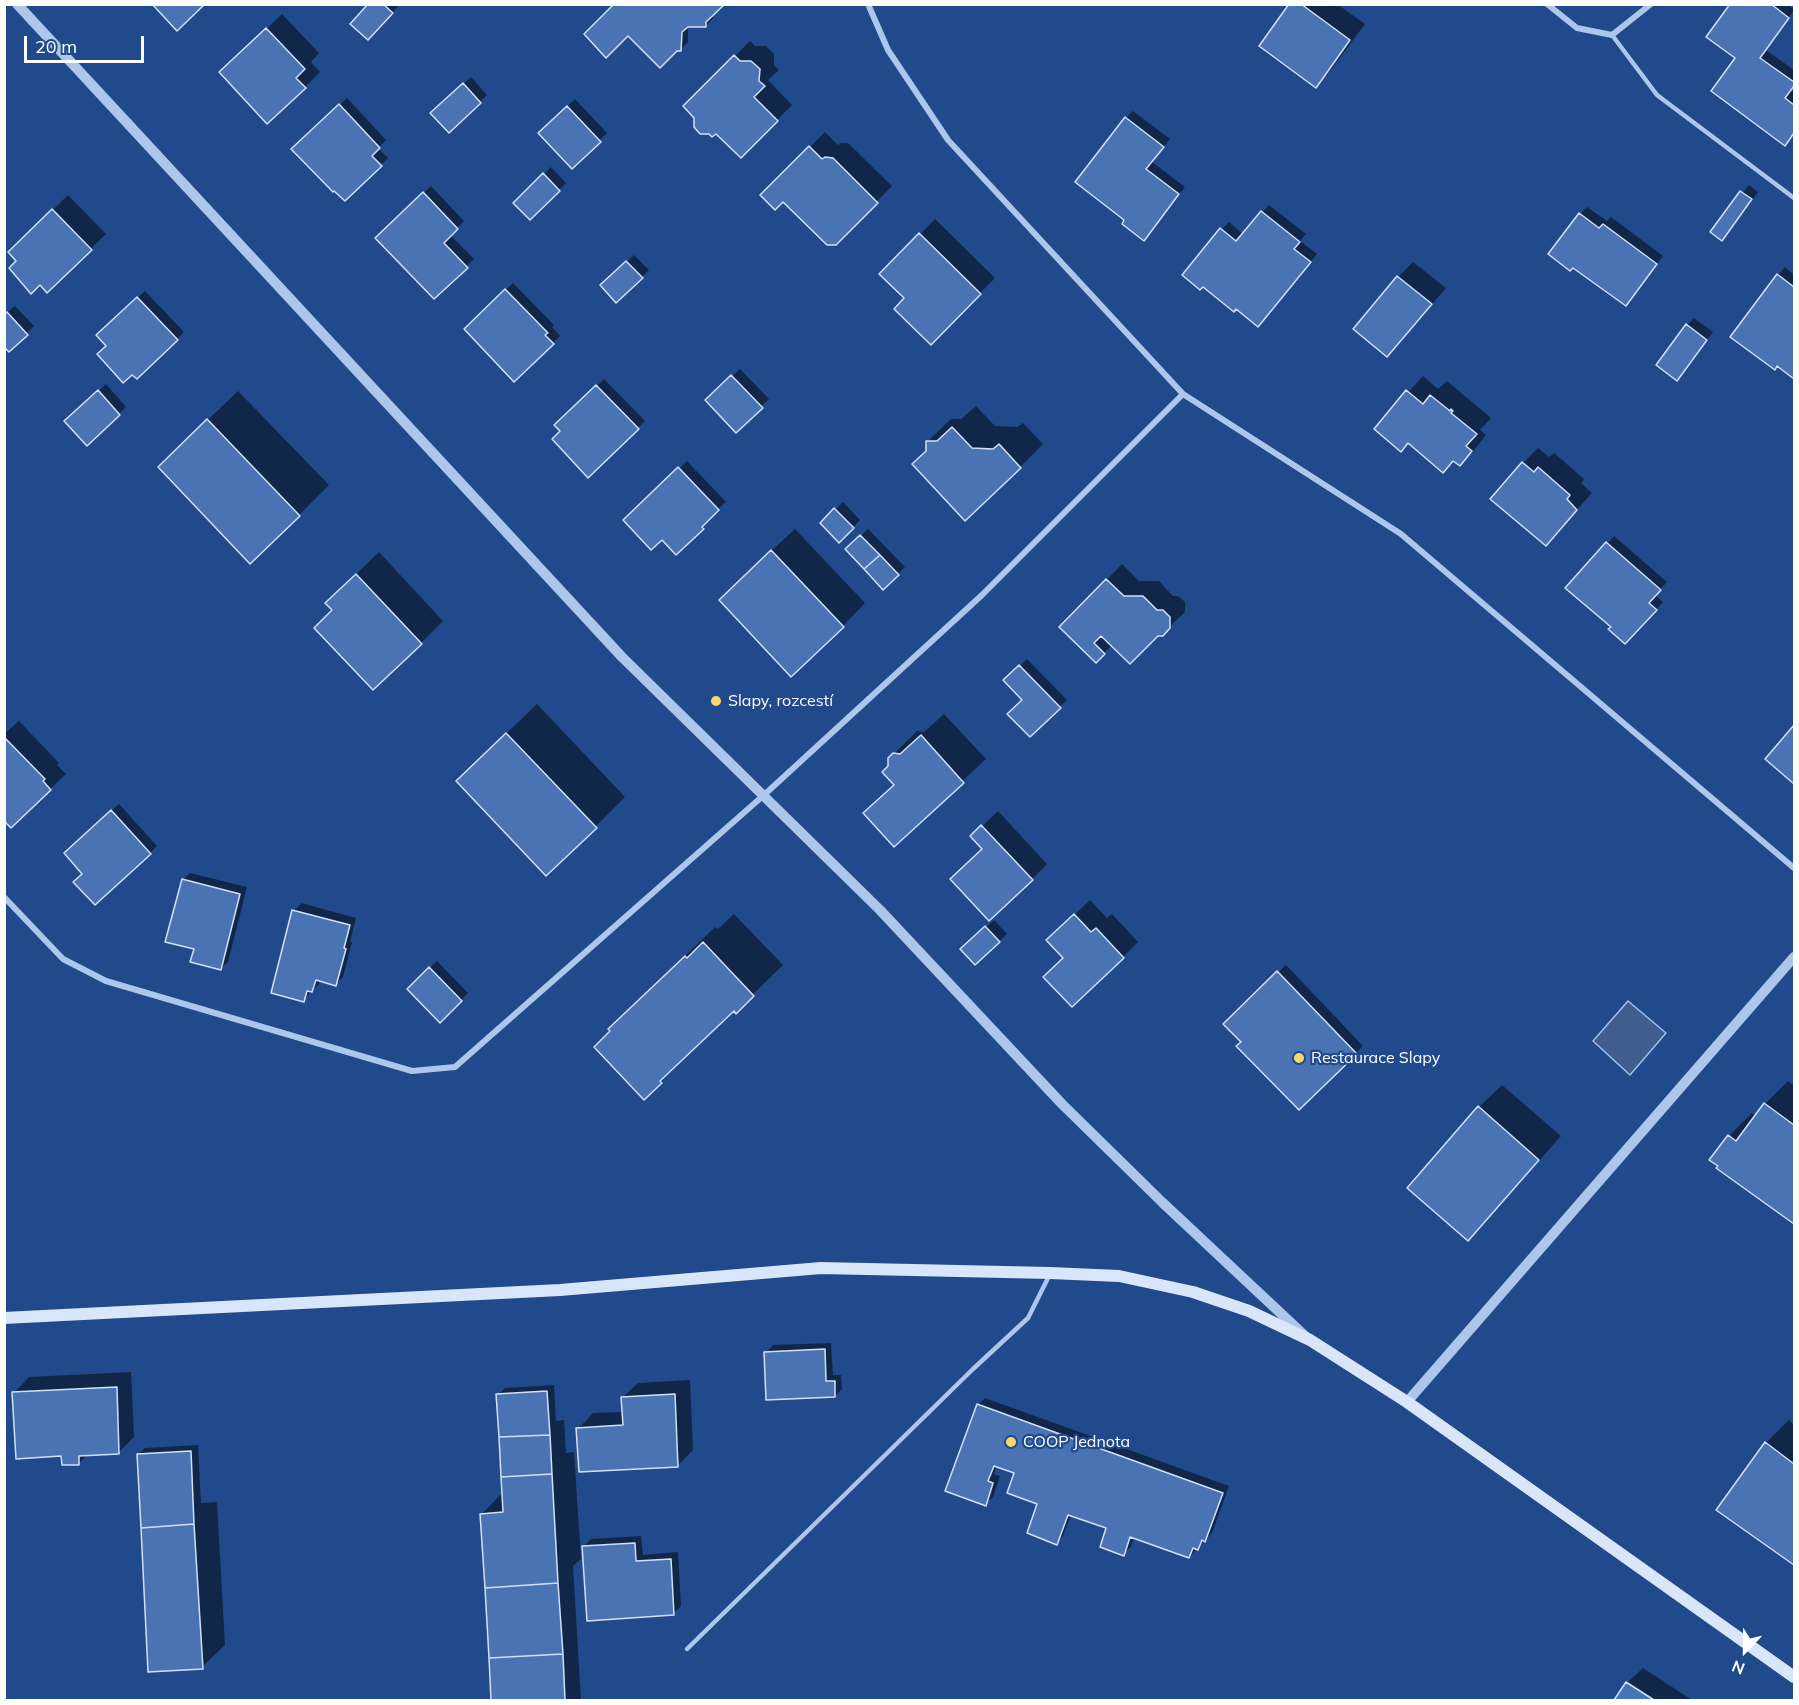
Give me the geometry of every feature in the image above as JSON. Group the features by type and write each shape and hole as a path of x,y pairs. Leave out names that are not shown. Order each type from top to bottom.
{"main road":[{"path":"4,1317 548,1291 821,1268 1119,1276 1193,1292 1249,1311 1310,1340 1407,1402 1794,1677"}],"street":[{"path":"17,4 622,657 880,910 1062,1104 1163,1203 1310,1340"},
{"path":"868,4 888,50 948,140 1183,394 1401,534 1794,868"},
{"path":"1547,4 1577,28 1612,34 1651,4"},
{"path":"4,897 63,959 106,981 412,1071 455,1067 764,795 982,595 1183,394"},
{"path":"1407,1402 1794,957"}],"lane":[{"path":"1612,34 1657,95 1794,198"},
{"path":"687,1649 1028,1318 1050,1273"}],"water":[{"path":"1628,1001 1666,1033 1630,1075 1593,1041"}],"building":[{"path":"152,4 205,4 177,31"},
{"path":"368,4 383,4 393,13 368,40 350,24"},
{"path":"614,4 725,4 706,22 706,27 688,27 682,32 681,51 677,51 660,68 628,36 606,58 584,34"},
{"path":"1289,4 1301,4 1350,40 1316,88 1259,46"},
{"path":"1730,4 1771,4 1789,18 1760,58 1794,82 1794,86 1785,98 1794,105 1794,133 1785,146 1711,91 1735,58 1706,37"},
{"path":"266,28 305,69 296,78 306,88 267,124 219,72"},
{"path":"734,55 740,61 751,61 760,69 759,81 765,86 754,97 778,121 741,158 716,134 712,137 709,134 700,134 694,127 694,118 683,106"},
{"path":"463,83 481,103 449,133 430,113"},
{"path":"339,104 380,148 372,156 382,166 345,201 333,192 291,149"},
{"path":"567,106 601,142 572,169 538,133"},
{"path":"1125,117 1164,147 1146,169 1179,194 1144,241 1122,224 1124,220 1075,182"},
{"path":"809,146 822,159 833,158 878,203 836,245 827,245 783,202 775,210 760,195"},
{"path":"543,173 560,191 530,220 513,203"},
{"path":"1740,191 1752,199 1722,241 1710,232"},
{"path":"423,192 458,229 444,243 468,268 434,299 375,238"},
{"path":"52,209 92,250 47,293 40,285 31,294 9,268 16,261 8,252"},
{"path":"1261,211 1300,242 1294,249 1311,262 1258,327 1236,309 1234,312 1203,287 1200,290 1182,275 1220,228 1236,241"},
{"path":"1579,213 1599,228 1603,224 1657,264 1626,306 1573,268 1570,271 1548,254"},
{"path":"919,233 981,294 931,345 894,309 904,298 879,274"},
{"path":"626,261 643,278 616,303 600,285"},
{"path":"1777,274 1794,287 1794,379 1777,366 1775,370 1730,337"},
{"path":"1397,276 1432,304 1387,357 1353,329"},
{"path":"505,289 548,333 545,335 554,344 514,382 464,329"},
{"path":"137,297 178,340 137,379 132,375 123,383 97,354 106,346 96,335"},
{"path":"7,312 28,335 9,352 4,347 4,314"},
{"path":"1686,324 1707,340 1677,381 1656,365"},
{"path":"731,375 763,408 736,433 705,400"},
{"path":"596,385 639,429 588,478 552,439 560,431 554,425"},
{"path":"98,390 120,415 87,446 64,421"},
{"path":"1406,390 1423,404 1430,395 1450,411 1451,409 1453,411 1451,413 1477,434 1466,446 1472,451 1460,466 1453,461 1443,473 1408,443 1401,452 1374,429"},
{"path":"207,419 300,516 250,564 158,467"},
{"path":"952,427 972,448 993,449 999,444 1021,468 965,521 912,464 926,451 926,441 937,441"},
{"path":"1522,462 1534,472 1538,467 1570,495 1567,499 1577,510 1546,546 1490,499"},
{"path":"678,467 719,510 702,527 704,529 676,555 662,540 651,550 623,520"},
{"path":"834,508 854,528 839,543 820,523"},
{"path":"860,535 880,555 864,569 845,549"},
{"path":"1606,542 1661,590 1649,603 1657,610 1625,644 1608,629 1611,627 1565,588"},
{"path":"771,550 844,627 791,677 719,600"},
{"path":"880,555 899,575 883,590 864,569"},
{"path":"356,574 422,644 373,690 314,628 332,610 325,603"},
{"path":"1106,579 1124,596 1143,596 1157,610 1163,610 1170,617 1170,628 1163,636 1158,636 1130,664 1101,636 1094,643 1105,654 1096,663 1059,627"},
{"path":"1019,665 1061,708 1030,737 1007,714 1022,700 1003,680"},
{"path":"1794,725 1794,784 1765,759"},
{"path":"506,733 597,828 546,876 456,781"},
{"path":"921,735 964,783 894,847 863,813 894,785 882,772 888,766 888,758 893,753 900,754"},
{"path":"4,737 45,779 43,781 51,790 11,828 4,821"},
{"path":"111,810 151,854 95,905 73,882 82,874 64,853"},
{"path":"981,825 1033,880 989,921 950,879 982,849 970,836"},
{"path":"182,879 240,894 221,970 190,962 194,949 165,942"},
{"path":"292,910 350,925 336,986 316,980 312,992 307,991 304,1002 271,993"},
{"path":"1074,914 1091,932 1096,928 1124,958 1072,1007 1043,977 1063,958 1046,940"},
{"path":"985,926 1000,942 975,965 960,949"},
{"path":"703,942 754,996 736,1014 734,1011 660,1081 662,1083 644,1100 594,1047 610,1031 608,1029 685,956 687,958"},
{"path":"429,967 462,1001 440,1023 407,989"},
{"path":"1277,971 1357,1054 1299,1110 1236,1046 1241,1042 1223,1024"},
{"path":"1764,1103 1794,1125 1794,1224 1716,1168 1718,1166 1709,1160 1728,1135 1736,1141"},
{"path":"1478,1106 1539,1160 1468,1241 1407,1188"},
{"path":"825,1349 826,1381 835,1381 835,1397 766,1400 764,1352"},
{"path":"117,1387 119,1454 79,1456 79,1465 62,1465 61,1456 16,1459 12,1392"},
{"path":"547,1391 550,1435 499,1437 496,1394"},
{"path":"675,1394 678,1467 579,1472 576,1428 623,1425 621,1397"},
{"path":"977,1404 1223,1493 1205,1542 1202,1540 1198,1550 1193,1548 1189,1558 1130,1537 1124,1556 1100,1547 1106,1528 1068,1515 1057,1545 1027,1533 1037,1504 1007,1493 1014,1473 994,1466 988,1481 993,1483 986,1506 945,1491"},
{"path":"550,1435 552,1474 501,1477 499,1437"},
{"path":"1765,1442 1794,1464 1794,1565 1716,1510"},
{"path":"191,1451 194,1524 141,1528 137,1454"},
{"path":"552,1474 558,1583 485,1588 480,1514 503,1512 501,1477"},
{"path":"194,1524 203,1669 148,1672 141,1528"},
{"path":"635,1543 636,1561 671,1559 674,1615 587,1621 582,1546"},
{"path":"558,1583 563,1654 489,1658 485,1588"},
{"path":"563,1654 565,1700 491,1700 489,1658"},
{"path":"1626,1682 1654,1700 1614,1700"}],"place":[{"name":"Slapy, rozcestí","path":"716,701"},
{"name":"Restaurace Slapy","path":"1299,1058"},
{"name":"COOP Jednota","path":"1011,1442"}]}
